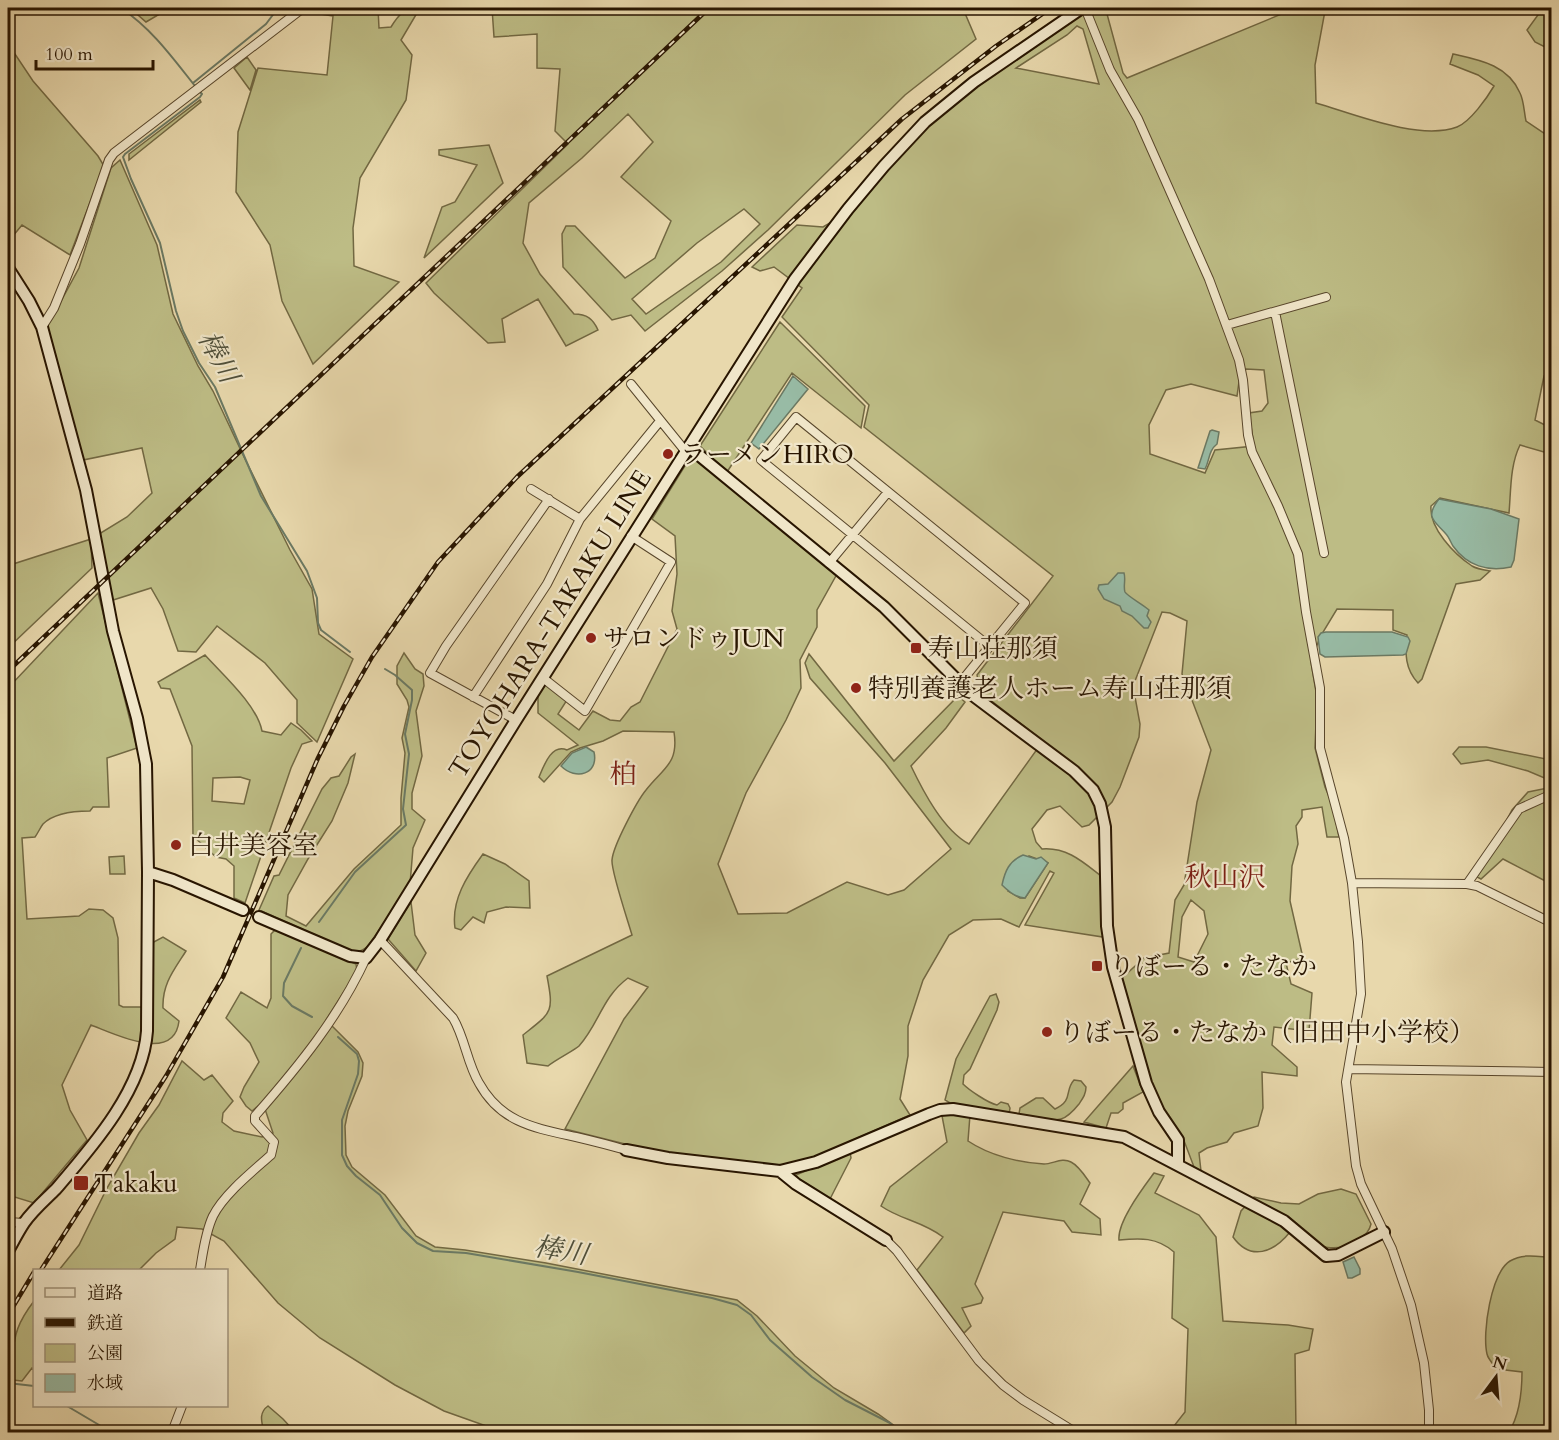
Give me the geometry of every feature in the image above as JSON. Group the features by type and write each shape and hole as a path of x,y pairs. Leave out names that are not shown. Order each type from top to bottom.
{"street":[{"path":"42,327 54,308 69,272 109,160 114,153 303,8"},
{"path":"1081,8 1110,70 1138,118 1173,201 1200,256 1241,368 1252,452 1298,554 1320,688 1320,748 1331,794 1340,818 1352,883 1361,985 1358,1018 1346,1082 1356,1166 1361,1184 1392,1249 1411,1305 1424,1362 1430,1410 1429,1432"},
{"name":"TOYOHARA-TAKAKU LINE","path":"366,958 380,940 631,536 795,279 848,209 925,122 974,82 1081,8"},
{"path":"8,268 42,327 86,490 113,631 142,741 147,785 148,872 147,1031 144,1056 139,1071 95,1140 55,1190 24,1223 8,1251"},
{"path":"1227,325 1326,297"},
{"path":"1275,312 1324,553"},
{"path":"631,384 660,421 687,450 896,618 960,683 1074,771 1093,790 1098,798 1105,827 1107,926 1113,967 1146,1083 1160,1112 1178,1140 1178,1165"},
{"path":"960,683 1025,603 796,417 761,460 989,646"},
{"path":"473,697 547,584 580,519 660,421"},
{"path":"531,489 580,519"},
{"path":"829,563 888,492"},
{"path":"516,720 430,673 446,646 549,499"},
{"path":"543,678 585,711 671,562 631,536"},
{"path":"1467,884 1519,809 1551,794"},
{"path":"148,872 173,880 243,910"},
{"path":"1352,883 1477,886 1551,923"},
{"path":"200,1269 207,1234 214,1215 222,1203 271,1155 274,1149 274,1142 255,1121 255,1116 293,1074 321,1036 353,985 366,958 350,956 259,917"},
{"path":"380,940 453,1018 461,1032 478,1082 493,1104 518,1121 539,1129 668,1158 780,1171 816,1162 928,1114 953,1109 1042,1125 1113,1134 1134,1141 1284,1221 1326,1256 1338,1255 1384,1232"},
{"path":"1349,1069 1551,1072"},
{"path":"780,1171 796,1184 886,1239 979,1361 1003,1385 1023,1400 1075,1432"},
{"path":"8,1222 24,1223"},
{"path":"172,1432 182,1407"}],"green space":[{"path":"130,8 170,8 146,22"},
{"path":"298,8 378,8 379,28 391,27 403,13 410,9 420,8 401,40 412,55 406,100 360,178 353,228 354,266 399,282 313,364 282,301 270,245 236,192 238,132 258,68 327,75 333,16 302,11"},
{"path":"492,8 944,8 964,11 976,39 905,95 768,230 722,271 645,331 631,315 612,320 563,267 562,234 566,226 575,226 625,278 655,258 671,221 621,177 653,142 628,114 582,158 529,203 523,243 540,274 574,314 589,318 598,330 566,346 538,299 502,319 505,342 488,343 426,283 568,144 555,131 560,69 537,68 537,34 494,37","holes":["744,209 760,224 721,262 646,314 632,299 697,243"]},
{"path":"1091,8 1113,8 1107,14 1123,73 1127,78 1296,8 1323,8 1325,11 1315,65 1316,103 1386,124 1424,131 1442,130 1462,124 1473,115 1494,86 1478,75 1450,64 1453,54 1492,65 1501,70 1515,84 1520,93 1526,121 1551,138 1551,371 1544,376 1535,420 1551,428 1551,454 1520,445 1513,469 1509,513 1440,498 1431,506 1434,523 1451,548 1472,566 1490,571 1480,580 1456,584 1422,679 1418,683 1407,661 1407,635 1393,630 1393,610 1337,609 1320,637 1311,662 1317,698 1315,748 1325,787 1333,806 1339,837 1327,837 1322,807 1302,810 1302,817 1296,826 1298,844 1292,866 1290,901 1303,958 1286,963 1291,984 1312,993 1309,1031 1274,1027 1272,1045 1297,1067 1297,1076 1262,1072 1263,1108 1258,1126 1234,1133 1227,1142 1199,1153 1201,1171 1194,1167 1183,1138 1164,1110 1151,1082 1122,978 1144,958 1169,953 1175,900 1184,885 1197,802 1211,750 1182,674 1187,621 1162,612 1133,686 1140,724 1139,737 1112,802 1089,825 1082,827 1060,806 1047,810 1032,829 1036,842 1042,849 1067,853 1101,876 1103,937 1025,925 1054,873 1050,871 1019,927 1001,919 973,920 949,935 923,980 908,1026 908,1056 900,1099 910,1115 810,1159 777,1166 649,1150 565,1129 624,1019 648,987 628,978 619,985 579,1046 548,1066 527,1063 523,1035 548,1011 550,998 547,976 632,935 612,866 613,853 637,804 672,759 675,743 674,732 623,731 571,752 544,782 539,777 549,756 557,750 567,750 578,745 538,713 538,694 544,683 567,700 558,714 579,730 593,711 610,720 620,721 631,707 640,702 677,629 672,611 677,574 675,536 652,519 691,456 837,574 817,610 817,627 800,660 801,688 746,793 718,864 738,914 787,913 847,882 888,895 904,890 951,849 885,763 810,678 805,663 809,654 894,761 958,696 965,702 946,728 911,766 942,820 969,844 1043,741 980,692 977,675 1053,576 864,427 869,405 782,317 802,288 774,267 760,271 752,267 797,225 823,227 856,208 885,171 927,126 976,85","holes":["1077,26 1083,29 1099,84 1016,68","1246,369 1264,370 1268,403 1262,411 1249,413 1254,446 1215,450 1205,473 1150,454 1149,425 1166,390 1191,384 1237,396 1239,382","1029,856 1048,863 1025,898 1020,898 1008,891","1191,900 1204,911 1208,934 1194,962 1178,957 1182,917"]},
{"path":"1543,8 1551,8 1551,50 1535,42 1527,30"},
{"path":"8,49 15,54 33,81 98,156 104,166 70,255 22,225 8,242"},
{"path":"247,57 256,70 250,90 234,68"},
{"path":"200,100 201,102 129,160 129,154"},
{"path":"489,145 503,183 424,258 442,207 455,202 477,165 439,155 439,150"},
{"path":"120,160 157,245 173,314 290,550 312,589 319,634 353,659 317,742 297,723 297,700 265,663 217,626 196,652 178,651 163,609 151,588 110,601 91,542 92,568 8,648 8,555 13,564 91,539 127,517 152,493 142,448 83,460 47,327 79,268 111,168"},
{"path":"780,322 865,406 861,428 792,373 727,472 700,446"},
{"path":"98,593 137,748 107,758 109,807 93,807 90,811 59,815 43,824 35,837 22,838 27,919 79,916 89,909 103,910 113,918 118,938 119,1005 123,1007 149,1007 150,944 163,937 186,951 170,978 163,999 163,1008 179,1021 175,1034 167,1041 155,1044 128,1039 91,1025 62,1085 70,1110 87,1140 34,1203 8,1195 8,688"},
{"path":"404,653 415,669 423,674 424,686 416,711 422,756 412,793 412,809 425,820 413,848 410,884 369,945 362,950 352,951 259,910 274,876 279,875 322,789 331,778 339,776 355,754 348,783 332,821 288,895 286,916 306,926 354,869 401,825 405,753 402,738 409,707 397,684 397,666"},
{"path":"205,655 247,701 262,731 281,735 291,723 312,741 302,744 291,768 245,903 234,898 234,866 226,859 216,857 193,836 192,746 170,689 161,688 158,682","holes":["240,777 250,780 244,804 212,801 213,778"]},
{"path":"1459,747 1486,747 1551,760 1551,884 1503,859 1481,879 1477,877 1512,810 1528,792 1548,788 1547,779 1488,760 1461,764 1453,754"},
{"path":"483,854 505,864 529,881 530,908 506,907 487,912 484,923 473,917 461,930 455,928 455,908 461,889"},
{"path":"124,856 125,874 110,874 109,857"},
{"path":"411,902 415,935 426,953 416,971 388,939"},
{"path":"276,929 356,964 357,971 326,1020 358,1052 363,1063 362,1076 348,1111 345,1126 346,1155 352,1167 385,1195 416,1236 435,1247 546,1263 737,1300 757,1316 795,1356 834,1388 903,1432 503,1432 444,1411 395,1385 320,1338 278,1303 224,1241 202,1229 177,1227 175,1239 140,1269 60,1269 79,1245 107,1188 139,1133 159,1105 182,1061 204,1080 212,1075 233,1101 223,1113 222,1122 234,1131 262,1137 273,1133 265,1109 258,1106 252,1111 240,1097 259,1062 250,1043 226,1018 241,992 267,1008 271,998 271,934"},
{"path":"996,994 999,1002 997,1010 970,1069 964,1075 963,1084 993,1104 997,1105 1001,1102 1008,1104 1009,1114 950,1103 945,1100 956,1059 990,996"},
{"path":"1133,1066 1143,1092 1123,1103 1123,1109 1118,1113 1111,1113 1106,1128 1084,1122"},
{"path":"1074,1080 1081,1081 1086,1087 1085,1092 1079,1104 1066,1117 1046,1120 1019,1114 1020,1108 1036,1098 1043,1098 1055,1109 1061,1106 1067,1099 1069,1088"},
{"path":"951,1112 970,1115 968,1141 985,1150 1025,1162 1044,1164 1064,1160 1077,1166 1090,1183 1080,1204 1100,1219 1101,1235 1072,1232 1064,1221 1003,1212 975,1284 983,1298 981,1303 962,1308 971,1326 964,1333 917,1270 943,1237 881,1206 890,1187 947,1142 942,1116"},
{"path":"850,1152 851,1158 830,1199 796,1175"},
{"path":"1154,1173 1164,1176 1155,1193 1199,1215 1216,1237 1223,1321 1313,1329 1309,1350 1295,1354 1296,1432 1163,1432 1174,1426 1185,1412 1188,1329 1172,1318 1174,1252 1155,1241 1119,1240 1119,1233 1126,1215"},
{"path":"1341,1189 1356,1194 1371,1224 1365,1234 1350,1244 1341,1247 1324,1247 1290,1232 1270,1249 1255,1252 1247,1250 1233,1237 1241,1211 1254,1197 1299,1204 1318,1194"},
{"path":"1551,1252 1551,1432 1509,1432 1520,1403 1522,1372 1497,1369 1488,1358 1486,1332 1493,1290 1503,1268 1510,1261 1524,1256 1547,1257"},
{"path":"33,1302 33,1368 22,1381 13,1380 11,1370 16,1335 24,1315"},
{"path":"268,1406 295,1432 264,1432 262,1415"}],"water":[{"path":"793,376 808,389 759,449 751,443"},
{"path":"1210,431 1219,432 1217,444 1205,469 1198,468"},
{"path":"1439,499 1491,509 1519,519 1514,560 1511,567 1486,568 1471,563 1459,553 1433,519 1432,511"},
{"path":"1118,573 1124,573 1126,594 1149,610 1147,616 1151,622 1148,628 1144,628 1132,616 1122,611 1120,606 1104,599 1098,589 1099,585 1108,584"},
{"path":"1392,632 1408,637 1410,641 1406,654 1403,655 1325,657 1320,654 1318,637 1321,633"},
{"path":"586,747 594,752 595,760 590,770 579,774 567,771 561,766 572,753"},
{"path":"1023,855 1036,859 1041,857 1048,863 1025,898 1015,895 1002,885 1008,867"},
{"path":"1354,1257 1360,1274 1348,1278 1343,1262"}],"waterway":[{"name":"棒川","path":"121,8 152,34 195,86"},
{"path":"193,83 266,24 278,8"},
{"name":"棒川","path":"199,91 202,94 200,97 123,157 160,243 183,331 199,363 215,387 261,496 307,571 317,598 318,623 321,630 350,652"},
{"name":"棒川","path":"319,922 355,872 406,825 403,809 409,754 405,734 412,690 385,669"},
{"name":"棒川","path":"301,948 284,983 283,996 292,1006 312,1017"},
{"name":"棒川","path":"338,1037 357,1054 359,1061 358,1074 342,1120 342,1155 347,1166 380,1195 402,1228 417,1243 433,1251 466,1253 578,1272 737,1305 751,1315 770,1340 812,1377 845,1400 890,1423 899,1432"},
{"path":"8,1383 33,1386"},
{"path":"69,1407 111,1432"}],"tunnel":[{"path":"243,910 259,917"}],"railway":[{"path":"8,671 709,8"},
{"path":"42,1269 166,1076 223,977 318,758 344,706 372,657 438,562 517,477 902,119 996,46 1051,8"},
{"path":"8,1315 33,1274"}],"place":[{"name":"ラーメンHIRO","path":"668,454"},
{"name":"サロンドゥJUN","path":"591,638"},
{"name":"寿山荘那須","path":"916,648"},
{"name":"特別養護老人ホーム寿山荘那須","path":"856,688"},
{"name":"白井美容室","path":"176,845"},
{"name":"りぼーる・たなか","path":"1097,966"},
{"name":"りぼーる・たなか（旧田中小学校）","path":"1047,1032"},
{"name":"Takaku","path":"81,1183"}],"district":[{"name":"柏","path":"623,774"},
{"name":"秋山沢","path":"1225,877"}]}
